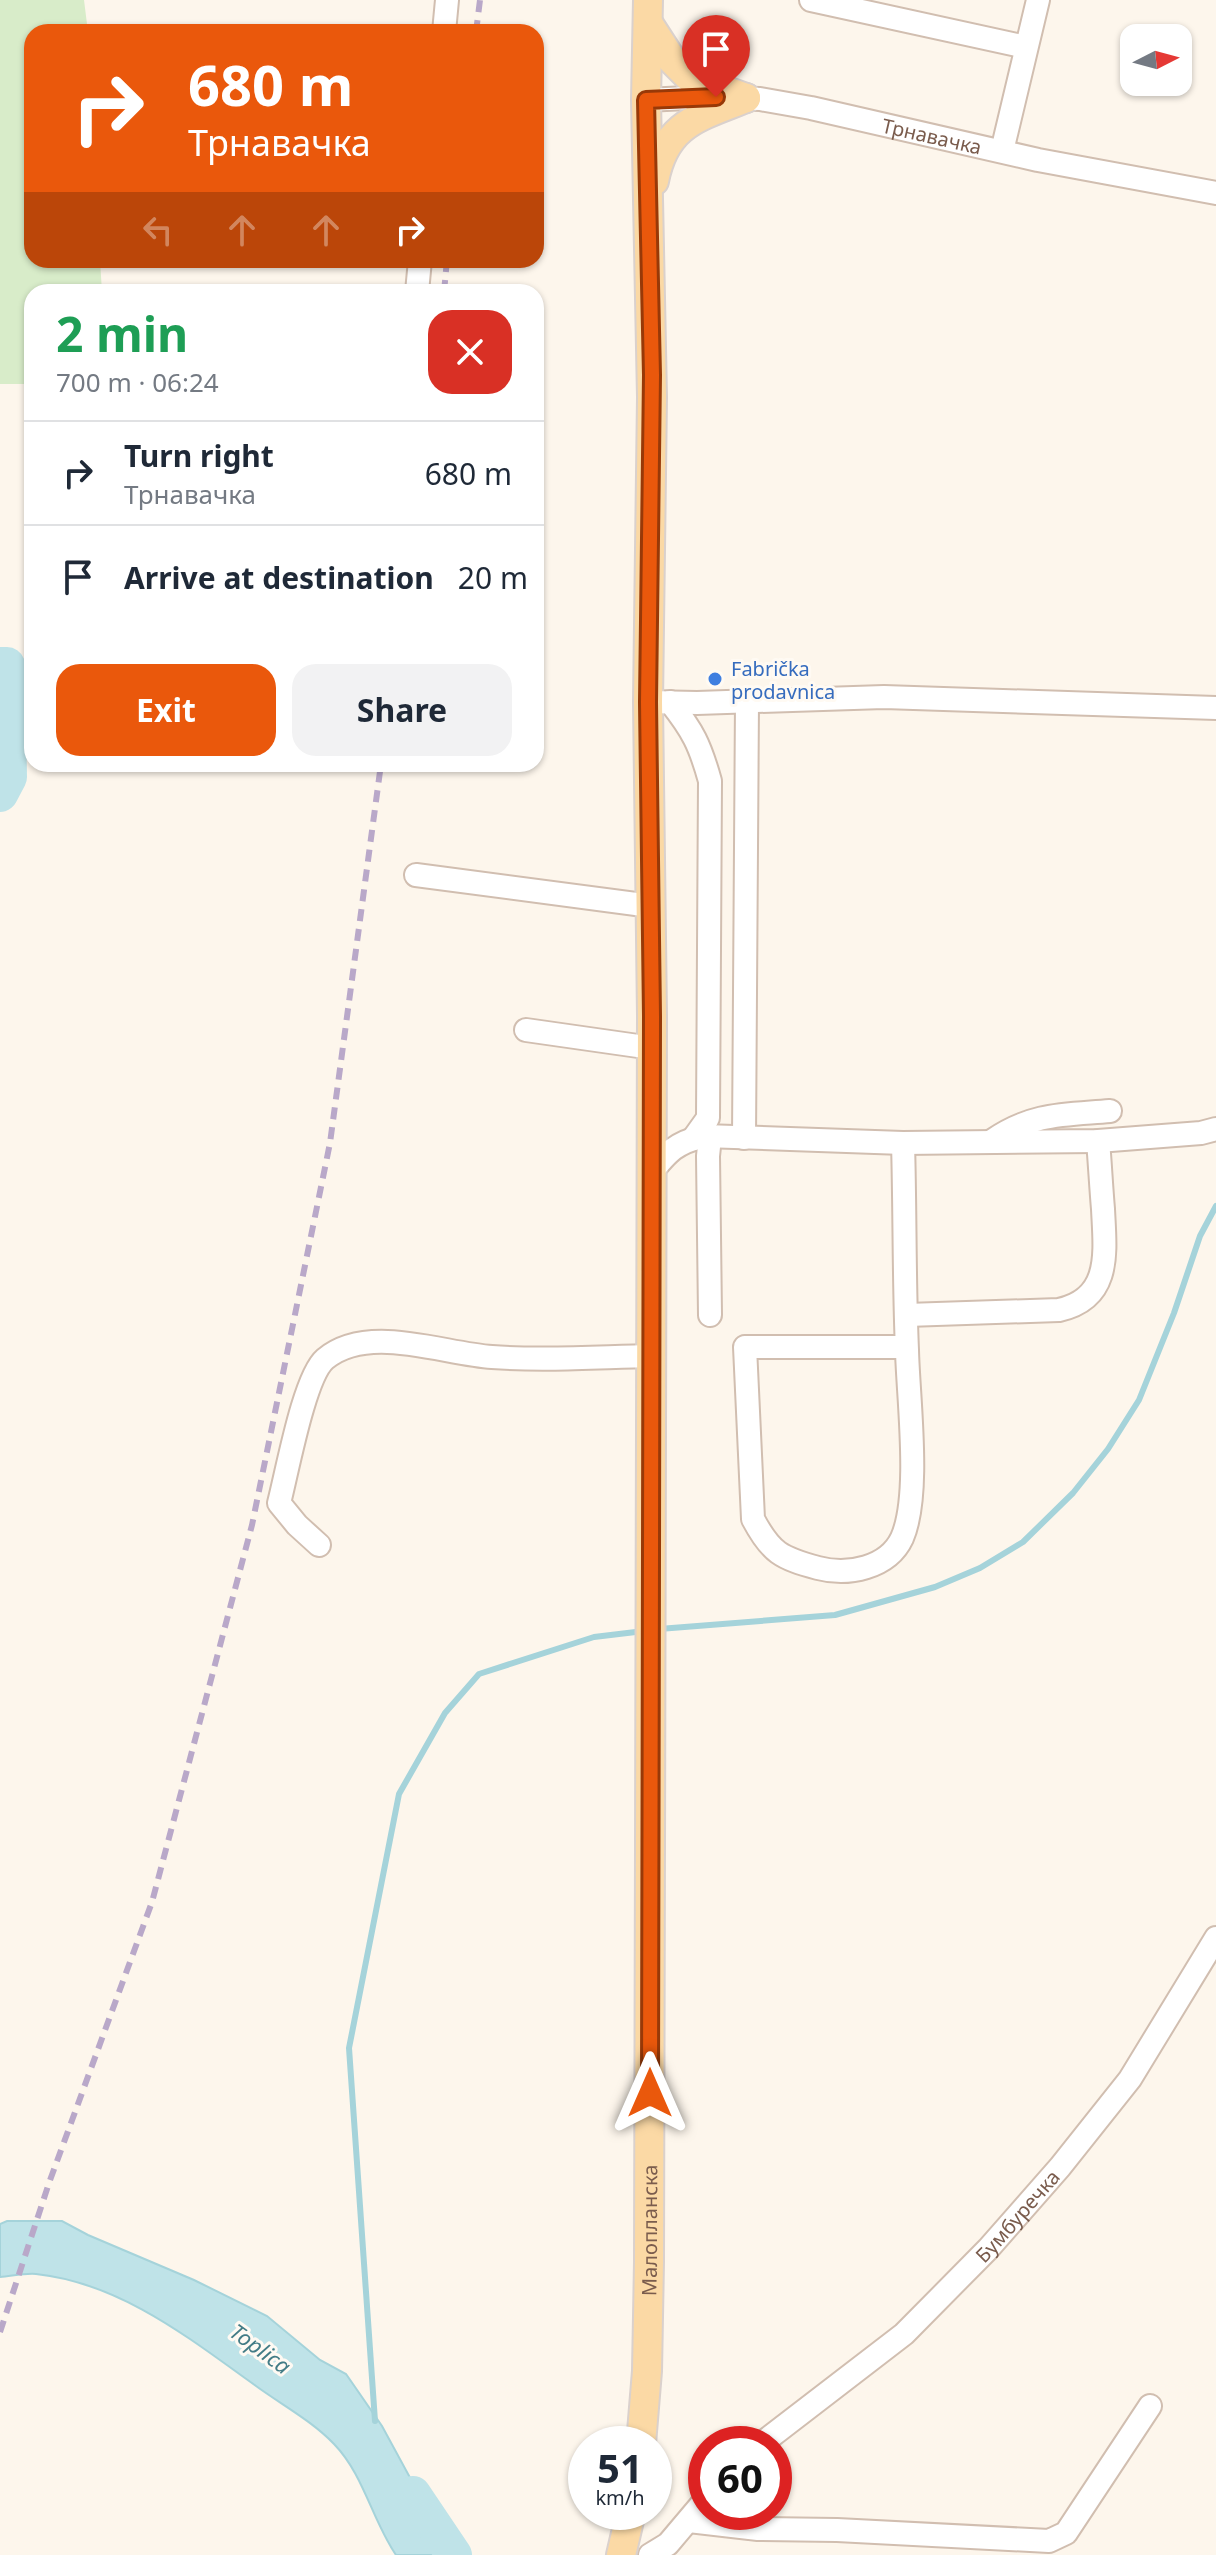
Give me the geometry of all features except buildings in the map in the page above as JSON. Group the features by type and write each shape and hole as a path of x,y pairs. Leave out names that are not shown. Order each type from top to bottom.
{"main road":[{"path":"642,8 672,60 690,78 746,98"},
{"name":"Малопланска","path":"642,8 659,702 651,906 649,2262 642,2426"},
{"path":"647,229 656,169 674,136 699,116 746,98"},
{"path":"621,2555 627,2530"}],"street":[{"path":"445,24 447,0"},
{"path":"811,0 1026,47"},
{"path":"1002,151 1038,0"},
{"name":"Трнавачка","path":"646,100 746,98 811,108 1038,160 1216,193"},
{"path":"659,702 884,697 1216,708"},
{"path":"659,702 689,726 701,747 710,781 708,1118 701,1138 708,1156 710,1315"},
{"path":"744,1138 747,702"},
{"path":"416,875 651,906"},
{"path":"526,1030 652,1048"},
{"path":"993,1140 1014,1126 1036,1118 1110,1111"},
{"path":"650,1174 671,1149 685,1140 701,1138 903,1143 1098,1141 1201,1133 1216,1129"},
{"path":"907,1315 1059,1310 1075,1306 1090,1295 1101,1277 1106,1253 1098,1141"},
{"path":"903,1143 906,1347 912,1460 902,1538 884,1561 860,1570 821,1569 784,1556 766,1545 753,1519 745,1347 906,1347"},
{"path":"319,1545 279,1503 311,1379 325,1358 362,1343 383,1342 492,1357 651,1356"},
{"name":"Бумбуречка","path":"784,2426 904,2334 988,2249 1060,2167 1130,2079 1216,1938"},
{"path":"792,2529 1049,2541 1066,2533 1150,2406"},
{"path":"650,2555 668,2544 688,2522"}],"green space":[{"path":"0,0 84,0 87,24 24,24 24,268 100,268 102,284 24,284 24,384 0,384"}],"water":[{"path":"7,2221 62,2221 194,2280 267,2316 320,2360 346,2374 382,2426 452,2555 396,2555 353,2470 334,2444 307,2421 180,2332 126,2301 67,2279 32,2274 0,2277 0,2224"}],"waterway":[{"name":"Toplica","path":"0,665 7,665 15,686 8,721 9,777 0,794"},
{"path":"659,1629 835,1615 935,1587 980,1568 1023,1542 1073,1493 1108,1449 1139,1400 1174,1313 1200,1236 1216,1206"},
{"path":"375,2421 349,2048 399,1794 445,1713 479,1674 594,1637 644,1631"},
{"name":"Toplica","path":"413,2494 454,2555"}],"railway":[{"path":"477,24 480,0"},
{"path":"445,284 446,268"},
{"path":"0,2332 49,2183 152,1902 252,1525 330,1143 380,772"}],"place":[{"name":"Fabrička prodavnica","path":"715,679"}],"route":[{"path":"650,2093 652,1016 648,702 652,375 646,100 716,97"}]}
